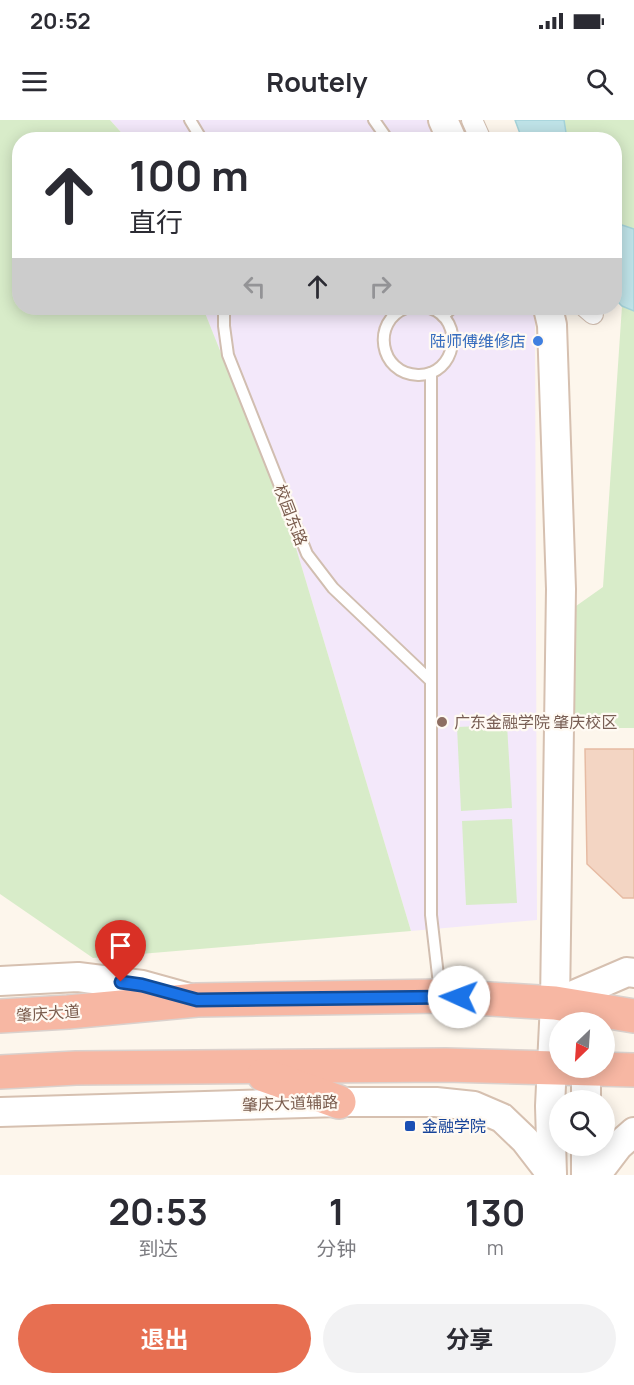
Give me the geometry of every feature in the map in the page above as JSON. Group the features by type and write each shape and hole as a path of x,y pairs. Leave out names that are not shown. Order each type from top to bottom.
{"highway":[{"name":"肇庆大道","path":"0,1016 197,1000 441,996 575,1012"},
{"name":"肇庆大道","path":"615,1015 634,1016"},
{"path":"0,1072 76,1068 446,1065 549,1068"},
{"path":"246,1068 339,1102"},
{"path":"586,1079 634,1070"}],"street":[{"path":"550,315 552,325 575,1012"},
{"path":"575,1012 627,972 634,972"},
{"path":"0,981 78,977 142,985 197,1000"},
{"path":"551,1078 552,1175"},
{"name":"肇庆大道辅路","path":"0,1112 339,1102 436,1102 474,1106 511,1124 552,1175"},
{"path":"596,1175 618,1146 634,1131"},
{"path":"586,1156 586,1175"}],"lane":[{"name":"校园东路","path":"224,315 228,355 307,554 333,588 431,681"},
{"path":"394,315 385,327 382,338 384,350 397,369 408,374 420,375 431,373 448,358 453,336 450,325 443,316"},
{"path":"431,373 431,915 441,996"}],"shaded area":[{"path":"110,120 429,120 435,132 121,132"},
{"name":"广东金融学院 肇庆校区","path":"206,315 534,315 537,920 411,931 287,518"}],"green space":[{"path":"0,120 110,120 121,132 12,132 12,315 206,315 287,518 411,931 93,958 0,894"},
{"path":"515,120 634,120 634,728 574,728 569,611 603,587 622,315 622,132 519,132"},
{"path":"507,725 512,808 461,811 457,727"},
{"path":"512,819 517,903 466,905 462,821"}],"water":[{"path":"515,120 564,120 566,132 519,132"},
{"path":"622,225 634,229 634,311 622,306"}],"building":[{"path":"585,749 634,749 634,898 623,898 587,864"}],"place":[{"name":"陆师傅维修店","path":"538,341"},
{"name":"广东金融学院 肇庆校区","path":"442,722"},
{"name":"金融学院","path":"410,1126"}],"route":[{"path":"121,982 142,985 197,1000 459,997"}]}
